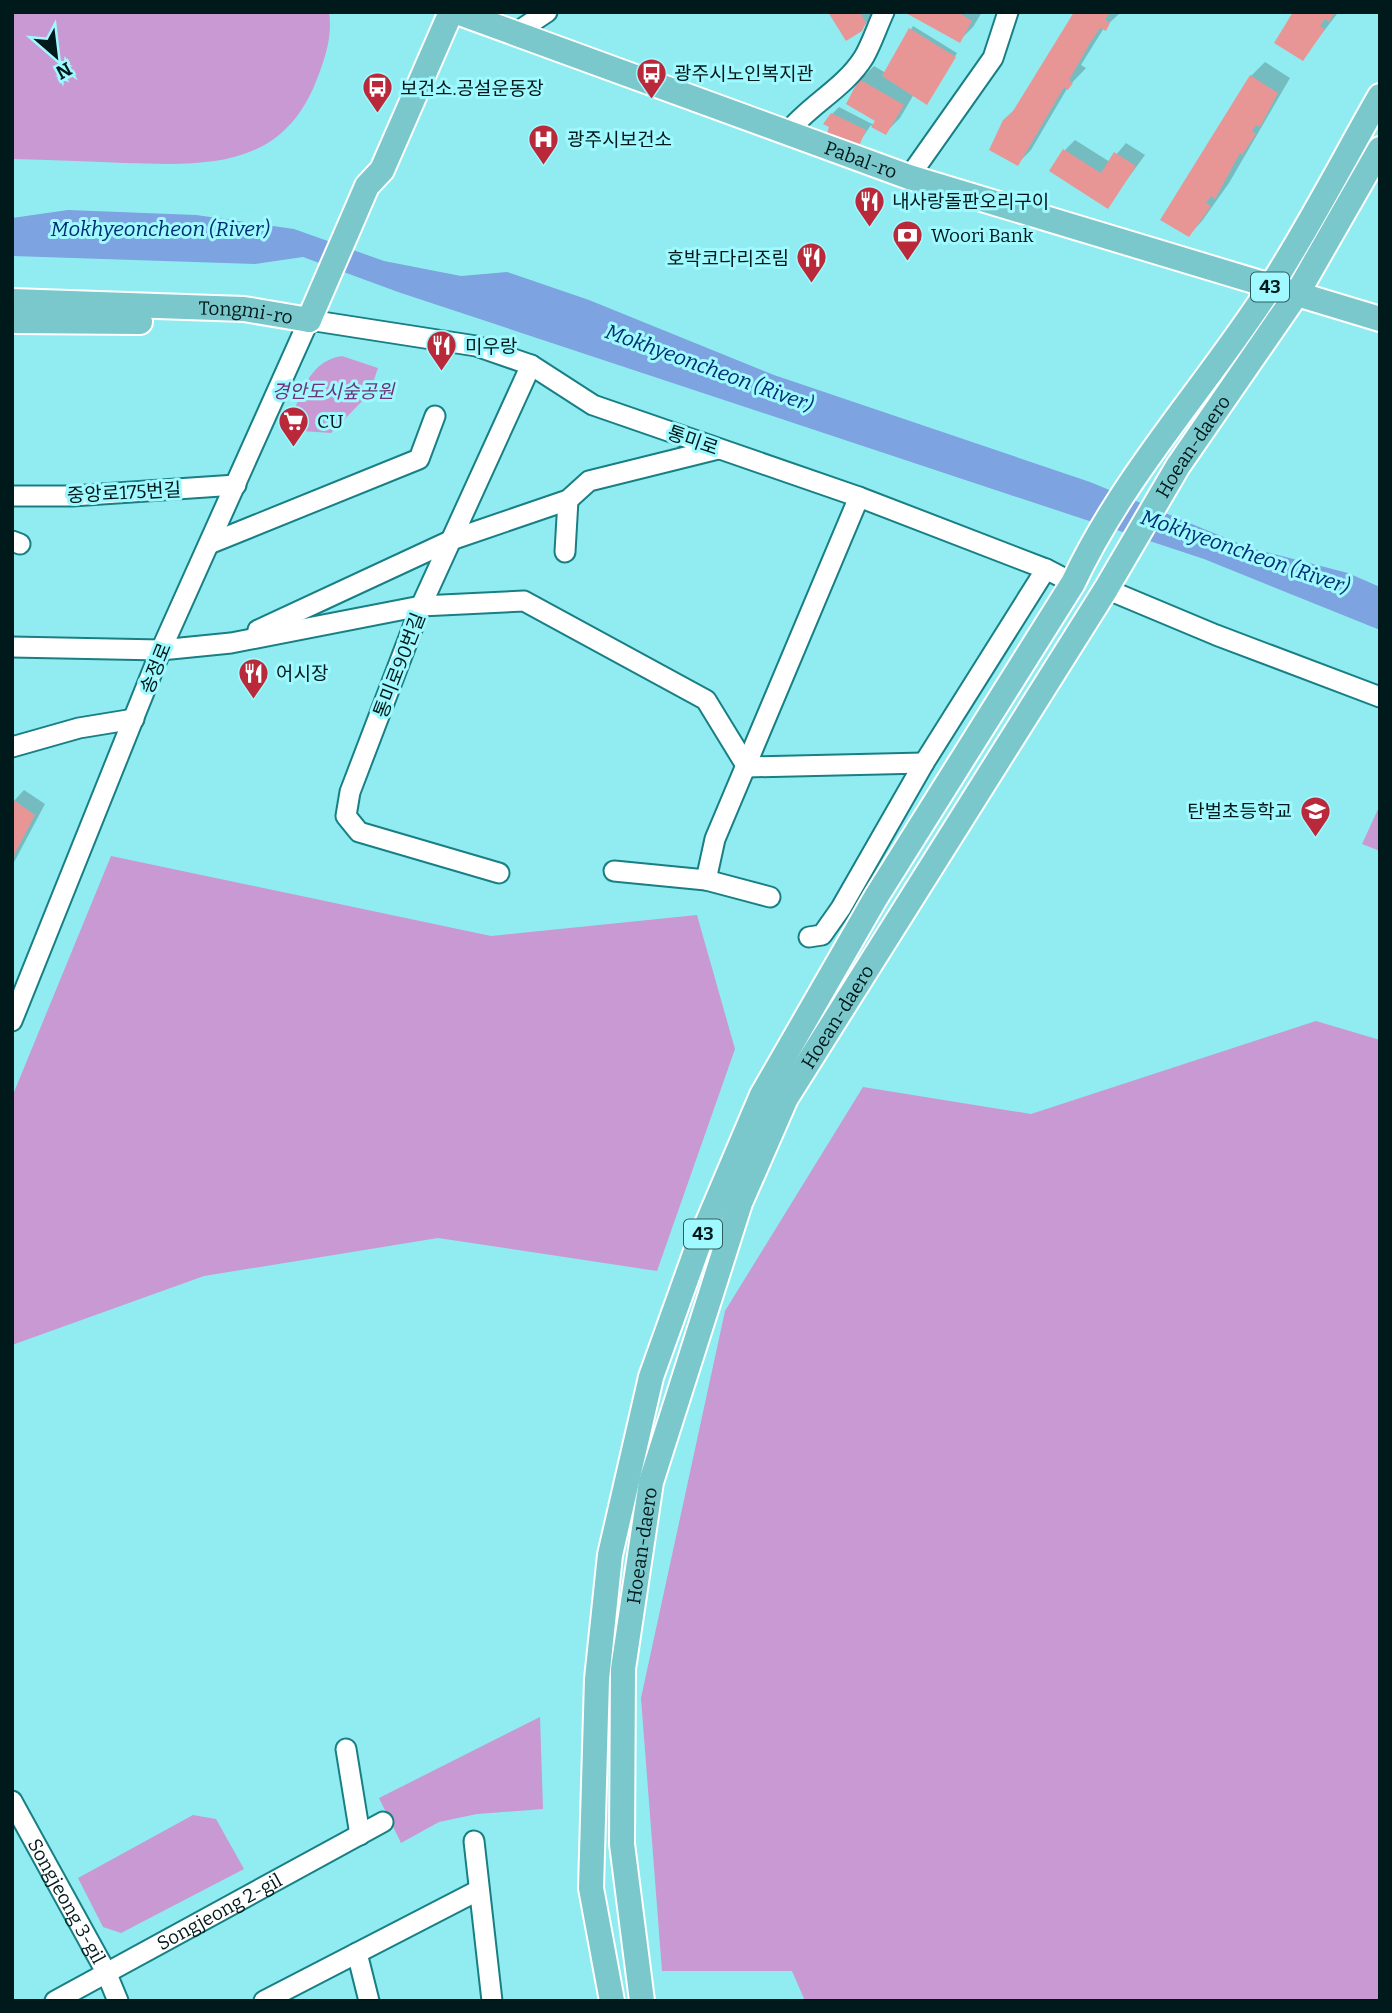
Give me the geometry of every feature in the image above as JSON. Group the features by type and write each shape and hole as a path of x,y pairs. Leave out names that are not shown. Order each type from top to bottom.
{"main road":[{"path":"370,182 366,172 435,12"},
{"path":"312,312 370,182 382,170 451,12"},
{"name":"Pabal-ro","path":"457,12 909,177 1298,292 1380,319"},
{"name":"Hoean-daero","path":"612,2001 591,1888 597,1679 610,1555 652,1377 699,1243 762,1095 876,897 1073,583 1087,552 1140,465 1271,286 1380,96"},
{"name":"Hoean-daero","path":"642,2001 622,1844 623,1669 651,1482 740,1203 786,1098 1106,589 1176,471 1298,292 1380,149"},
{"name":"Tongmi-ro","path":"12,301 312,312"},
{"name":"Tongmi-ro","path":"12,321 312,312"}],"street":[{"path":"370,182 443,12"},
{"path":"514,34 547,12"},
{"path":"787,133 802,115 842,83 863,58 884,12"},
{"path":"909,177 993,58 1008,12"},
{"name":"통미로","path":"312,312 476,346 531,365 593,405 859,496 1046,569 1073,583"},
{"name":"송정로","path":"12,1021 161,650 312,312"},
{"name":"통미로90번길","path":"499,873 359,832 346,816 351,792 421,606 454,539 531,365"},
{"path":"209,544 419,459 435,416"},
{"path":"231,643 454,539 568,500 589,481 719,449"},
{"name":"중앙로175번길","path":"12,496 72,496 236,485"},
{"path":"706,880 715,839 859,496"},
{"path":"565,552 568,500"},
{"path":"809,937 822,935 841,908 924,764 1046,569"},
{"path":"1106,589 1216,635 1380,697"},
{"path":"12,647 161,650 231,643 421,606 524,601 706,700 747,767"},
{"path":"12,747 79,728 135,719"},
{"path":"747,767 924,764"},
{"path":"614,871 706,880 770,897"},
{"path":"346,1749 360,1835"},
{"name":"Songjeong 3-gil","path":"12,1801 106,1972 118,2001"},
{"name":"Songjeong 2-gil","path":"55,2001 383,1822"},
{"path":"474,1841 492,2001"},
{"path":"264,2001 479,1890"},
{"path":"357,1953 369,2001"}],"green space":[{"path":"12,12 329,12 330,31 322,67 300,112 281,133 259,148 235,157 182,164 12,159"},
{"name":"경안도시숲공원","path":"342,356 378,368 369,394 331,433 287,430 300,395 312,374 330,359"},
{"path":"1380,805 1380,851 1362,844"},
{"path":"111,856 491,936 697,915 735,1049 657,1271 438,1238 204,1276 12,1345 12,1097"},
{"path":"1316,1021 1380,1040 1380,2001 805,2001 792,1971 662,1971 641,1698 725,1311 863,1087 1031,1114"},
{"path":"540,1717 543,1809 477,1814 439,1822 401,1843 379,1798"},
{"path":"193,1815 216,1819 244,1869 121,1933 103,1927 78,1878"}],"water":[{"name":"Mokhyeoncheon (River)","path":"68,210 196,215 294,229 384,261 461,276 507,272 589,300 774,375 1090,482 1250,548 1348,573 1380,587 1380,630 1204,559 398,292 303,257 255,264 12,256 12,218"}],"building":[{"path":"828,12 860,12 866,23 862,31 846,41"},
{"path":"904,12 958,12 972,21 960,43"},
{"path":"1074,12 1110,12 1105,20 1110,23 1106,31 1100,28 1090,43 1069,80 1073,83 1068,90 1064,87 1018,166 989,150 1003,120 1013,111"},
{"path":"1293,12 1335,12 1329,22 1325,19 1320,26 1325,29 1303,61 1274,43"},
{"path":"909,28 956,57 927,105 882,76"},
{"path":"1250,75 1278,93 1260,127 1256,125 1252,131 1256,134 1242,155 1240,153 1215,199 1211,196 1206,203 1211,206 1189,237 1160,220"},
{"path":"859,79 904,105 886,135 871,127 875,121 846,104"},
{"path":"831,113 866,130 859,146 827,134 829,127 823,124"},
{"path":"1063,149 1101,173 1114,152 1136,166 1108,209 1049,171"},
{"path":"12,799 35,815 12,859"}],"place":[{"name":"광주시노인복지관","path":"651,100"},
{"name":"보건소.공설운동장","path":"377,115"},
{"name":"광주시보건소","path":"544,166"},
{"name":"내사랑돌판오리구이","path":"869,228"},
{"name":"Woori Bank","path":"908,262"},
{"name":"호박코다리조림","path":"812,285"},
{"name":"미우랑","path":"442,373"},
{"name":"CU","path":"294,448"},
{"name":"어시장","path":"253,700"},
{"name":"탄벌초등학교","path":"1315,838"}]}
